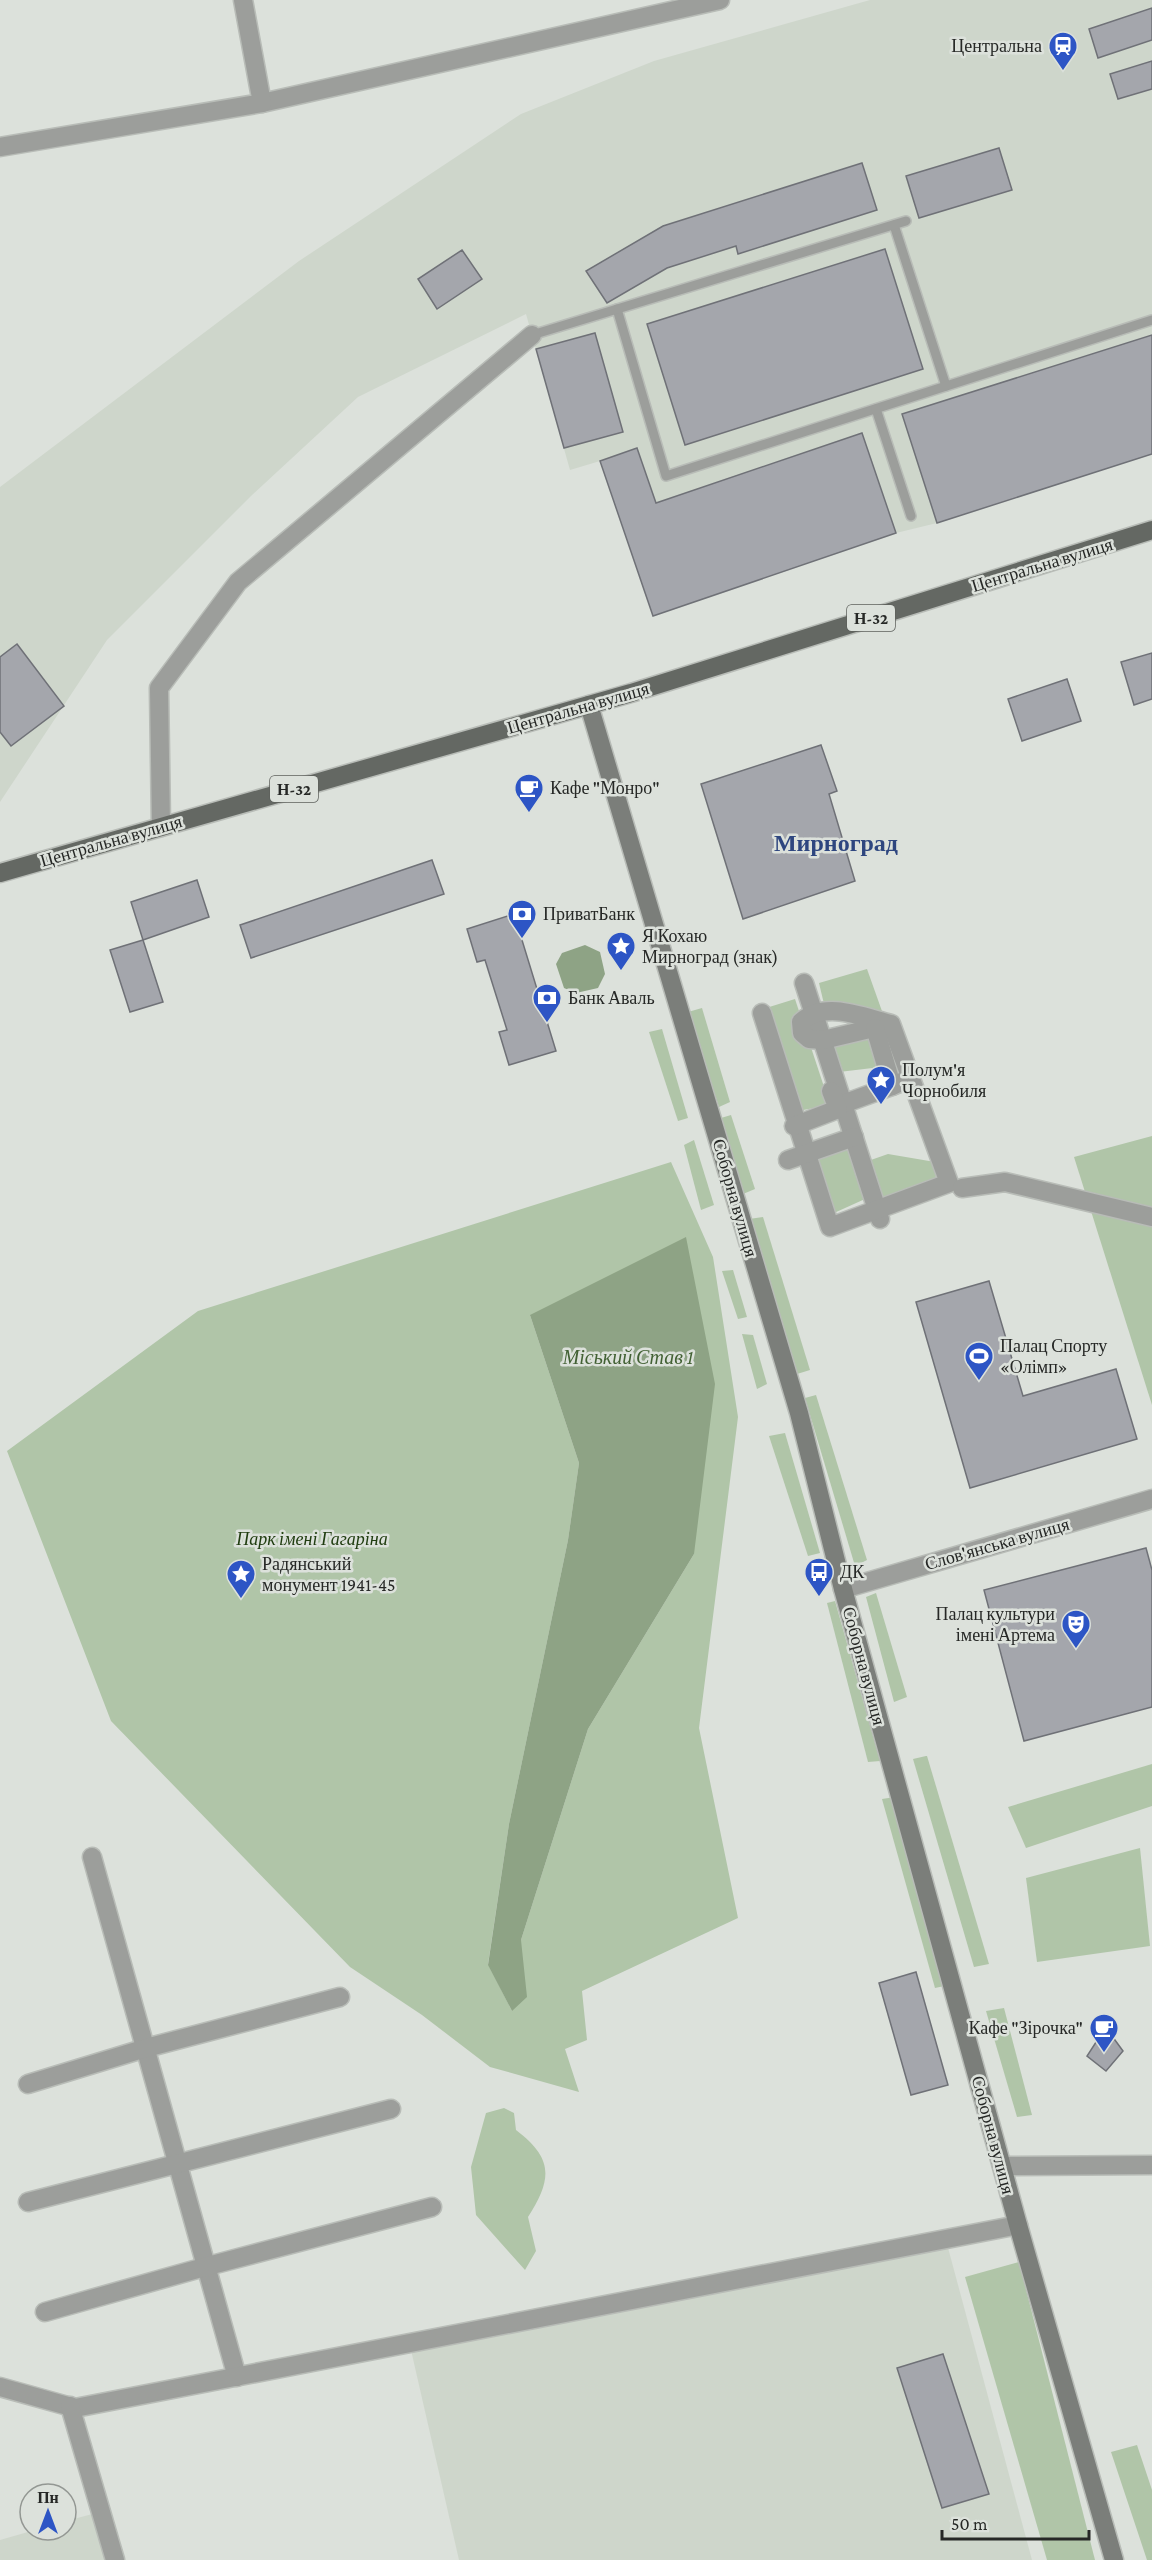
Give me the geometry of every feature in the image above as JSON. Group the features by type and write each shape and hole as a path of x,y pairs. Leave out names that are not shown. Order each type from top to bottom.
{"main road":[{"name":"Центральна вулиця","path":"0,873 589,705 1152,530"}],"street":[{"path":"243,0 262,103"},
{"path":"0,147 262,103 720,0"},
{"path":"161,827 159,688 238,582 532,335"},
{"name":"Соборна вулиця","path":"589,705 799,1413 843,1590 1018,2225 1114,2560"},
{"path":"804,983 880,1221"},
{"path":"762,1013 830,1227 949,1183 911,1078 883,1026 837,1010 808,1016 801,1022 802,1033 810,1039 823,1040 883,1026"},
{"path":"883,1026 892,1086"},
{"path":"794,1126 838,1108 826,1076 832,1068"},
{"path":"843,1104 911,1078"},
{"path":"788,1160 854,1137"},
{"path":"962,1188 1005,1182 1152,1217"},
{"name":"Слов'янська вулиця","path":"843,1590 1152,1499"},
{"path":"92,1857 208,2266 237,2377"},
{"path":"28,2084 146,2048 340,1997"},
{"path":"28,2202 391,2109"},
{"path":"1002,2166 1152,2165"},
{"path":"45,2312 432,2207"},
{"path":"0,2387 75,2408 1018,2225"},
{"path":"70,2406 115,2560"}],"lane":[{"path":"532,335 906,221"},
{"path":"894,225 946,386"},
{"path":"617,309 666,476 1152,320"},
{"path":"876,409 911,516"}],"shaded area":[{"path":"870,0 1152,0 1152,454 937,523 896,533 653,616 600,461 570,470 526,314 358,397 251,496 107,640 0,802 0,487 299,261 521,114 654,61"},
{"path":"947,2244 1032,2560 459,2560 411,2350"},
{"path":"100,2512 112,2560 0,2560 0,2540 18,2535 18,2542 78,2542 78,2518"}],"green space":[{"path":"867,969 883,1014 824,1004 819,983"},
{"path":"795,999 830,1105 798,1111 766,1008"},
{"path":"702,1008 730,1102 719,1107 688,1012"},
{"path":"662,1029 688,1118 678,1121 649,1032"},
{"path":"873,1036 881,1067 839,1072 832,1047"},
{"path":"731,1115 755,1189 743,1194 721,1118"},
{"path":"1152,1136 1152,1405 1074,1157"},
{"path":"694,1140 714,1205 701,1210 684,1145"},
{"path":"848,1147 865,1199 834,1213 815,1161"},
{"path":"888,1154 935,1162 936,1180 877,1200 868,1161"},
{"name":"Парк імені Гагаріна","path":"671,1162 713,1257 738,1417 699,1728 738,1918 582,1991 587,2040 565,2049 579,2092 490,2067 422,2015 350,1967 111,1721 7,1451 198,1311","holes":["530,1315 694,1554 588,1729 521,1940 512,2011 488,1964 509,1824 568,1540 579,1463"]},
{"path":"763,1217 810,1370 797,1374 749,1219"},
{"path":"733,1270 747,1317 738,1319 722,1271"},
{"path":"742,1334 753,1335 767,1384 757,1389"},
{"path":"816,1395 867,1560 855,1566 805,1398"},
{"path":"785,1433 820,1553 808,1556 769,1436"},
{"path":"876,1593 907,1697 894,1702 866,1597"},
{"path":"835,1601 880,1761 868,1762 827,1603"},
{"path":"927,1756 989,1964 974,1967 913,1759"},
{"path":"1152,1764 1152,1806 1026,1848 1008,1807"},
{"path":"895,1797 949,1985 935,1988 882,1799"},
{"path":"1140,1848 1150,1946 1037,1962 1026,1878"},
{"path":"1004,2008 1032,2115 1017,2117 986,2011"},
{"path":"504,2108 514,2113 516,2130 537,2150 543,2160 545,2170 542,2191 528,2217 536,2251 525,2270 476,2215 471,2167 486,2113"},
{"path":"1019,2262 1095,2560 1047,2560 965,2277"},
{"path":"1137,2445 1152,2490 1152,2560 1147,2560 1111,2452"}],"water":[{"path":"585,945 600,952 605,974 598,988 576,993 564,988 556,964 562,953"},
{"name":"Міський Став 1","path":"686,1237 715,1384 694,1554 588,1729 521,1940 527,1997 512,2011 488,1965 509,1824 568,1540 579,1463 530,1315"}],"building":[{"path":"1152,8 1152,40 1098,58 1089,29"},
{"path":"1152,61 1152,89 1118,99 1110,74"},
{"path":"999,148 1012,190 919,218 906,176"},
{"path":"862,163 877,210 738,254 736,246 667,268 607,303 586,271 663,226"},
{"path":"885,249 923,369 685,445 647,324"},
{"path":"462,250 482,279 437,309 418,279"},
{"path":"595,333 623,432 564,448 536,349"},
{"path":"1152,335 1152,454 937,523 902,414"},
{"path":"862,433 896,533 653,616 600,461 637,448 656,503"},
{"path":"17,644 64,706 11,746 0,732 0,657"},
{"path":"1152,653 1152,699 1134,705 1121,662"},
{"path":"1067,679 1081,721 1022,741 1008,699"},
{"path":"821,745 837,791 829,794 855,881 743,919 701,784"},
{"path":"432,860 444,894 251,958 240,925"},
{"path":"197,880 209,917 143,940 131,902"},
{"path":"514,914 556,1051 509,1065 499,1032 507,1030 485,960 477,962 467,929"},
{"path":"143,940 163,1002 130,1012 110,950"},
{"name":"Палац Спорту «Олімп»","path":"989,1281 1023,1396 1116,1369 1137,1439 970,1488 916,1302"},
{"name":"Палац культури імені Артема","path":"1146,1548 1152,1570 1152,1707 1024,1741 984,1590"},
{"path":"916,1972 948,2085 911,2095 879,1983"},
{"path":"1102,2033 1112,2036 1123,2051 1106,2071 1087,2056"},
{"path":"943,2354 989,2494 942,2508 897,2368"}],"place":[{"name":"Центральна","path":"1063,72"},
{"name":"Кафе \"Монро\"","path":"529,814"},
{"name":"ПриватБанк","path":"522,940"},
{"name":"Я Кохаю Мирноград (знак)","path":"621,972"},
{"name":"Банк Аваль","path":"547,1024"},
{"name":"Полум'я Чорнобиля","path":"881,1106"},
{"name":"Палац Спорту «Олімп»","path":"979,1382"},
{"name":"ДК","path":"819,1598"},
{"name":"Радянський монумент 1941-45","path":"241,1600"},
{"name":"Палац культури імені Артема","path":"1076,1650"},
{"name":"Кафе \"Зірочка\"","path":"1104,2054"}],"district":[{"name":"Мирноград","path":"836,842"}]}
